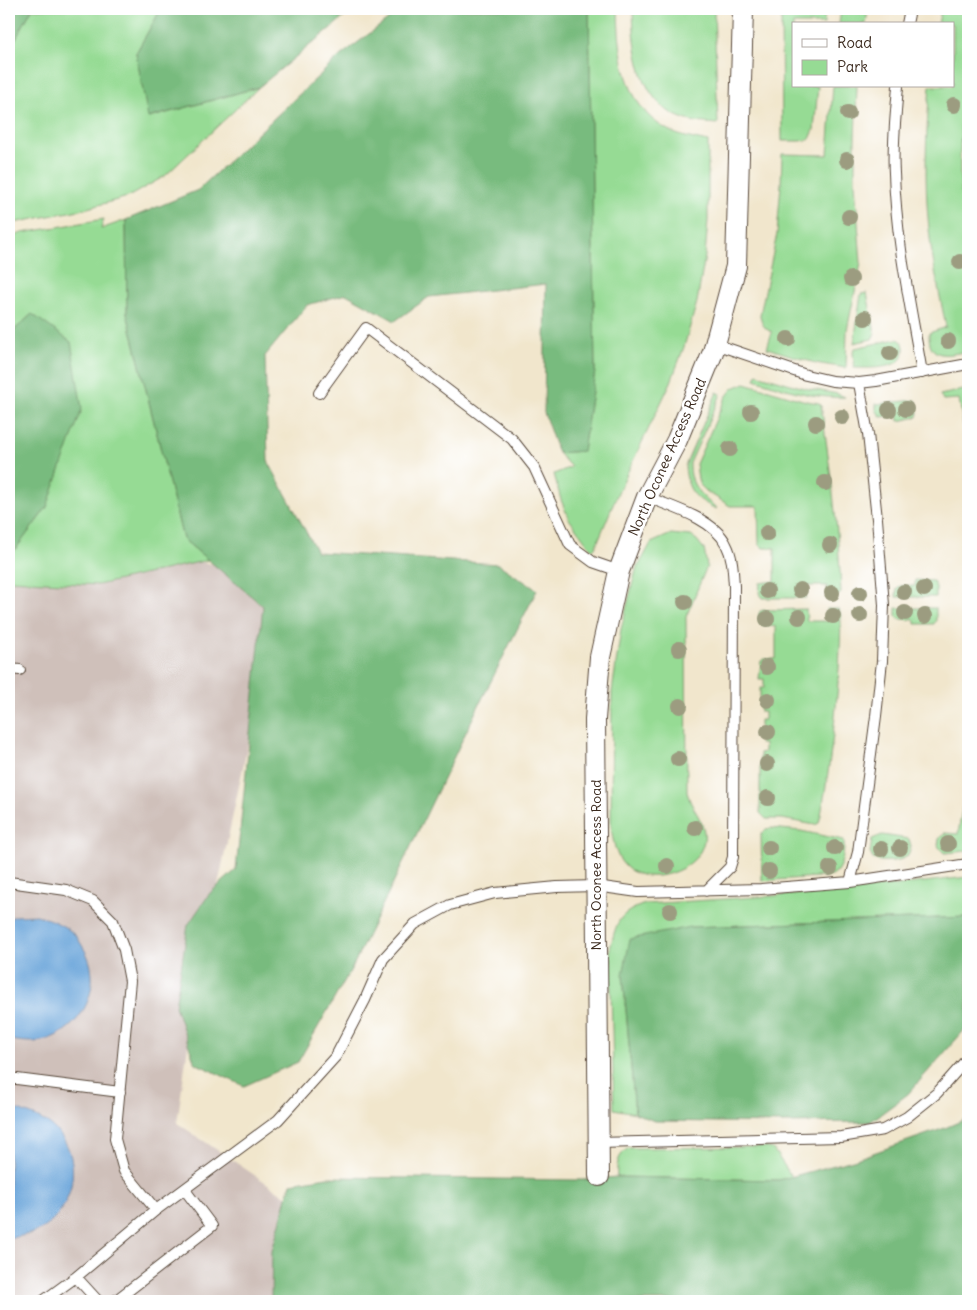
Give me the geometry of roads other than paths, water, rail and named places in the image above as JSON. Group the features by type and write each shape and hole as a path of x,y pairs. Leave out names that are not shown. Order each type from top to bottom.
{"street":[{"name":"North Oconee Access Road","path":"599,1176 595,719 600,657 619,571 647,496 677,440 715,344 736,266 743,9"}],"lane":[{"path":"907,22 910,9"},
{"path":"898,88 893,172 896,211 900,246 922,373"},
{"path":"319,394 366,328 512,439 534,467 570,545 593,562 619,571"},
{"path":"715,344 806,375 832,381 859,383 876,381 968,364"},
{"path":"850,882 858,852 876,716 882,660 884,605 868,434 859,383"},
{"path":"647,496 706,522 719,532 727,545 732,563 734,586 733,857 730,867 706,891"},
{"path":"9,669 20,670"},
{"path":"43,1301 76,1277 156,1210 278,1120 336,1056 365,1000 383,959 415,924 450,905 494,893 557,886 596,886 638,892 762,889 850,882 968,864"},
{"path":"9,882 66,890 93,900 113,921 124,950 130,981 115,1140 124,1171 156,1210"},
{"path":"598,1143 841,1138 883,1130 907,1117 937,1093 968,1058"},
{"path":"9,1078 120,1092"},
{"path":"115,1301 212,1226 185,1190"},
{"path":"76,1277 98,1301"}],"water":[{"path":"37,915 61,925 76,937 89,960 92,973 92,987 82,1012 74,1023 64,1031 51,1038 36,1042 10,1040 9,919 15,916"},
{"path":"18,1110 47,1123 64,1140 72,1164 72,1177 66,1202 50,1223 27,1235 9,1238 9,1111"}]}
